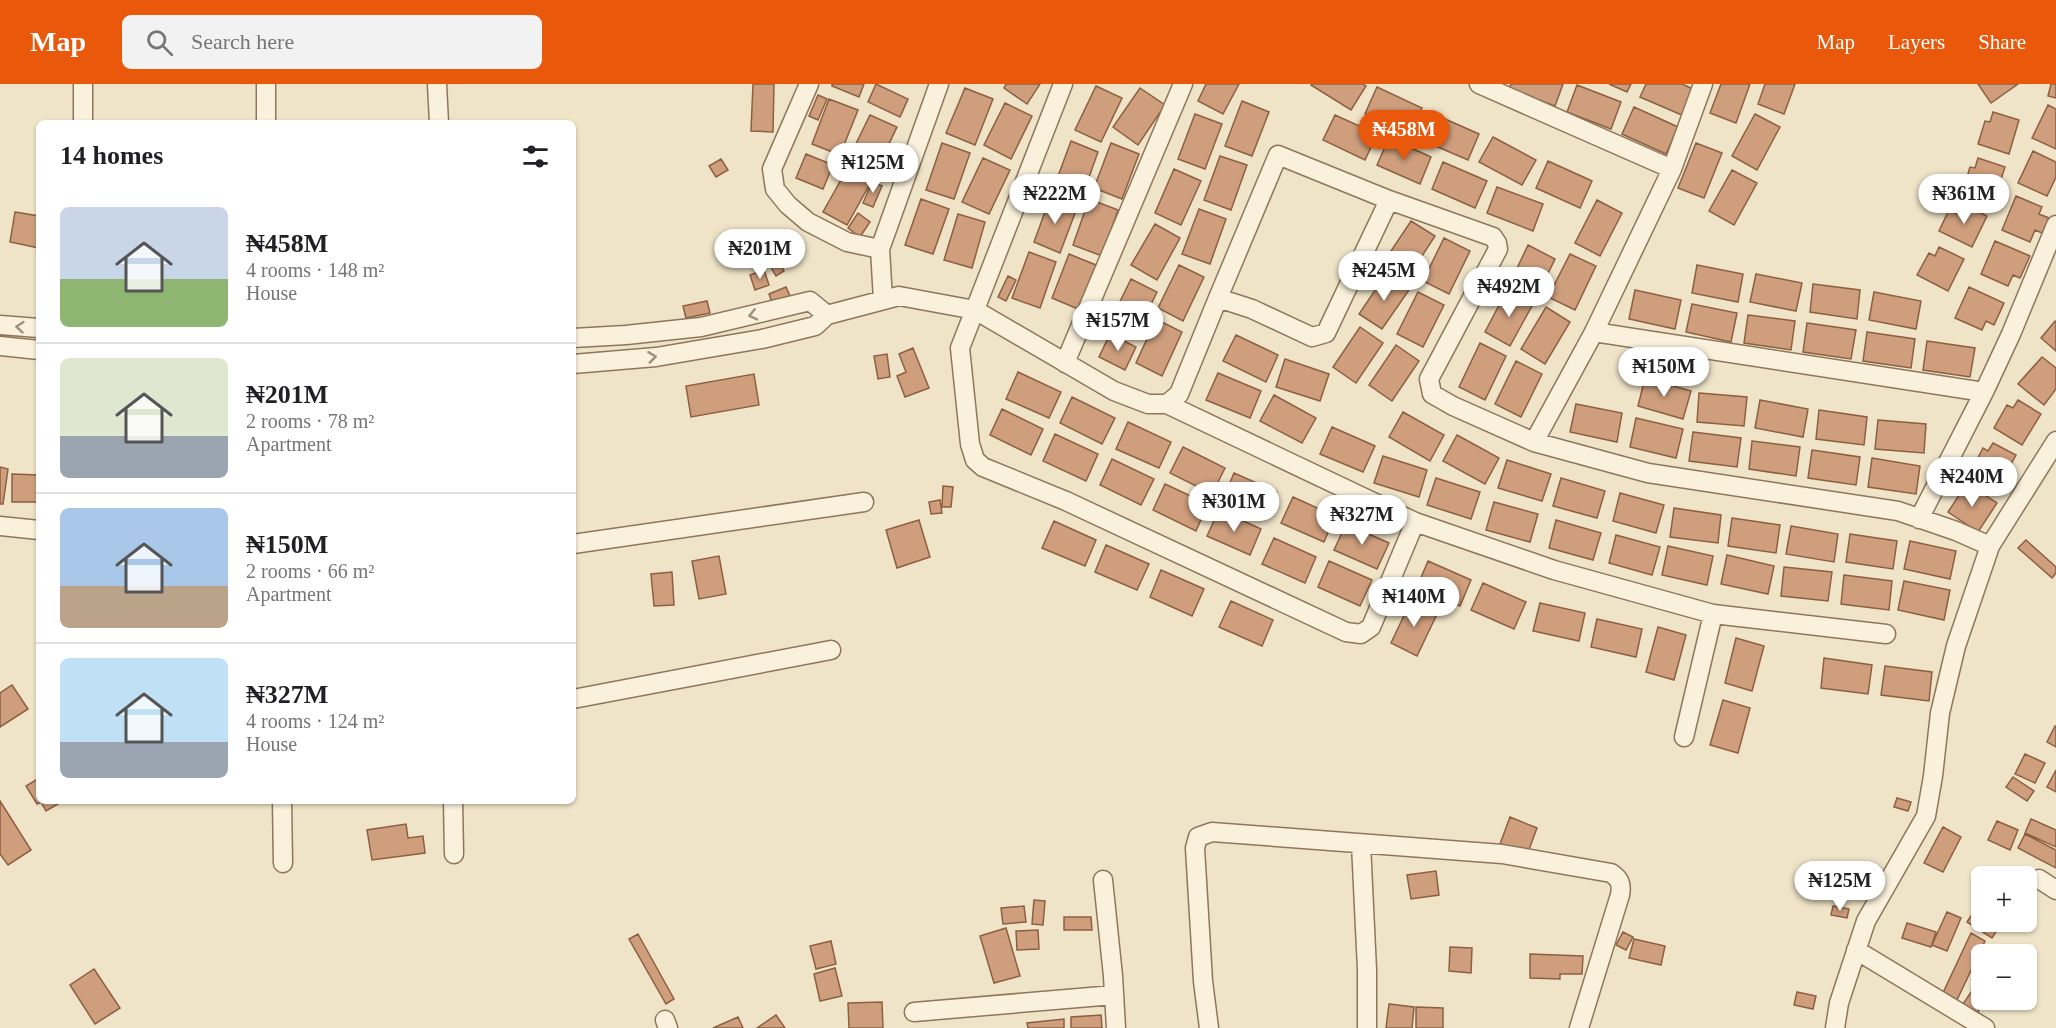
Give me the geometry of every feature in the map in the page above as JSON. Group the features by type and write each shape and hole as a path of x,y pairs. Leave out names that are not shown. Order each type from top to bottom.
{"street":[{"path":"83,84 83,120"},
{"path":"266,84 266,120"},
{"path":"437,84 439,120"},
{"path":"809,84 772,169 776,189 789,205 808,222 847,242 880,249"},
{"path":"883,300 880,249 939,84"},
{"path":"1063,84 960,348 970,444 975,460 983,466 1066,501 1346,632 1361,634 1371,627 1415,522"},
{"path":"1065,363 1183,84"},
{"path":"1479,84 1672,169"},
{"path":"1534,442 1594,332 1672,169 1703,84"},
{"path":"1167,404 1179,394 1278,154 1389,200 1493,237 1498,249 1429,379 1431,394 1452,406 1534,442 1647,473 1898,511 1990,546"},
{"path":"1218,298 1252,309 1311,338 1326,333 1389,200"},
{"path":"1919,519 1984,392 2011,334 2056,225"},
{"path":"576,364 656,357 762,339 815,326 827,315 900,296 975,310 1114,391 1148,404 1167,404 1415,522 1554,570 1713,614 1886,634"},
{"path":"576,338 701,327 810,301 827,315"},
{"path":"0,325 36,328"},
{"path":"1594,332 1984,392"},
{"path":"626,335 626,360"},
{"path":"0,346 36,350"},
{"path":"1834,1028 1839,1003 1866,921 1926,816 1940,713 1956,646 1990,546 2056,441"},
{"path":"576,544 864,502"},
{"path":"0,526 36,530"},
{"path":"1684,737 1713,614"},
{"path":"576,698 831,650"},
{"path":"282,804 283,863"},
{"path":"453,804 454,854"},
{"path":"1209,1028 1203,981 1195,848 1198,837 1212,831 1503,854 1601,870 1618,878 1622,886 1620,895 1579,1028"},
{"path":"1361,844 1367,970 1367,1028"},
{"path":"2039,879 2056,890"},
{"path":"1103,880 1116,1028"},
{"path":"1856,950 1984,1028"},
{"path":"914,1012 1114,995"}],"building":[{"path":"753,84 774,84 773,132 751,131"},
{"path":"832,84 864,84 859,97 832,86"},
{"path":"876,84 908,99 900,117 868,102"},
{"path":"1006,84 1040,84 1027,104 1004,88"},
{"path":"1206,84 1239,84 1223,114 1198,101"},
{"path":"1312,84 1363,84 1366,86 1351,110"},
{"path":"1511,84 1563,84 1555,106 1509,89"},
{"path":"1609,84 1631,84 1627,92"},
{"path":"1646,84 1682,84 1695,90 1684,116 1640,97"},
{"path":"1721,84 1750,84 1736,123 1710,113"},
{"path":"1765,84 1795,84 1784,114 1758,104"},
{"path":"1978,84 2018,84 1991,103"},
{"path":"2051,84 2056,84 2056,98 2048,96"},
{"path":"1577,85 1621,102 1611,129 1567,112"},
{"path":"1096,86 1122,98 1101,142 1075,130"},
{"path":"1377,87 1422,108 1409,135 1365,114"},
{"path":"965,88 993,99 975,145 946,133"},
{"path":"1140,88 1165,105 1138,145 1113,127"},
{"path":"818,95 827,99 818,120 809,116"},
{"path":"829,99 858,110 840,155 812,144"},
{"path":"1242,101 1269,112 1252,156 1225,146"},
{"path":"1005,103 1032,116 1011,159 984,145"},
{"path":"2048,105 2056,109 2056,149 2032,138"},
{"path":"1634,107 1678,127 1666,154 1622,134"},
{"path":"1993,112 2019,120 2009,154 1978,144 1985,121 1990,122"},
{"path":"1195,114 1222,124 1205,169 1178,159"},
{"path":"1755,114 1780,127 1757,170 1732,156"},
{"path":"870,115 897,127 876,171 849,158"},
{"path":"1335,115 1377,134 1365,160 1323,140"},
{"path":"1436,115 1479,134 1468,160 1424,141"},
{"path":"1493,137 1536,160 1522,185 1479,162"},
{"path":"1389,138 1431,157 1420,184 1377,165"},
{"path":"1071,141 1098,152 1082,197 1054,187"},
{"path":"942,143 970,153 954,199 926,190"},
{"path":"1111,143 1139,154 1122,199 1094,188"},
{"path":"1696,143 1722,153 1704,198 1678,188"},
{"path":"2033,151 2056,162 2056,177 2047,196 2018,183"},
{"path":"806,154 833,165 823,189 796,178"},
{"path":"1220,156 1247,165 1231,210 1204,200"},
{"path":"983,158 1010,170 989,214 962,202"},
{"path":"1978,158 2005,167 1994,200 1963,190 1970,167 1975,168"},
{"path":"721,159 728,170 716,177 709,166"},
{"path":"1548,161 1592,181 1580,208 1536,188"},
{"path":"1443,162 1487,181 1475,208 1432,189"},
{"path":"847,169 871,182 847,225 823,212"},
{"path":"1174,169 1201,181 1181,225 1155,213"},
{"path":"1732,170 1757,183 1734,225 1709,211"},
{"path":"872,182 882,186 873,207 863,203"},
{"path":"1497,187 1543,204 1533,231 1487,213"},
{"path":"2016,196 2042,207 2039,214 2049,218 2042,233 2035,230 2030,242 2002,230"},
{"path":"1050,198 1077,208 1060,253 1034,242"},
{"path":"921,199 949,209 933,254 905,245"},
{"path":"1089,199 1118,210 1102,256 1073,245"},
{"path":"1597,200 1622,213 1600,256 1575,243"},
{"path":"1962,204 1987,216 1972,247 1939,231 1949,210 1957,214"},
{"path":"1199,209 1226,219 1210,264 1182,254"},
{"path":"15,212 36,216 36,247 10,242"},
{"path":"858,213 870,222 860,237 848,228"},
{"path":"958,214 985,222 972,268 944,260"},
{"path":"1411,221 1435,236 1409,276 1385,260"},
{"path":"1155,224 1180,238 1157,280 1131,265"},
{"path":"1444,238 1470,251 1449,294 1423,281"},
{"path":"1995,241 2030,256 2020,278 2013,275 2008,286 1981,274"},
{"path":"1528,245 1555,259 1538,294 1511,281"},
{"path":"1939,247 1964,259 1948,291 1917,275 1929,253 1935,256"},
{"path":"1029,252 1056,262 1040,308 1012,298"},
{"path":"1069,254 1096,265 1078,309 1052,298"},
{"path":"1570,254 1596,266 1575,310 1548,297"},
{"path":"777,259 784,271 776,276 769,264"},
{"path":"1179,265 1204,277 1183,321 1158,308"},
{"path":"1697,265 1743,274 1738,302 1692,293"},
{"path":"764,270 769,285 755,290 750,275"},
{"path":"1386,274 1409,290 1382,329 1359,314"},
{"path":"1756,274 1802,283 1796,311 1750,302"},
{"path":"1008,276 1016,280 1006,301 998,297"},
{"path":"1131,279 1157,292 1136,335 1110,322"},
{"path":"1813,284 1860,290 1857,319 1810,312"},
{"path":"786,287 791,298 773,305 769,294"},
{"path":"1969,287 2004,303 1994,325 1986,321 1982,330 1955,318"},
{"path":"1507,290 1533,304 1510,346 1485,332"},
{"path":"1635,290 1681,300 1675,329 1629,319"},
{"path":"1418,292 1444,305 1423,347 1397,334"},
{"path":"1874,292 1921,301 1916,329 1869,320"},
{"path":"707,301 710,313 686,318 683,306"},
{"path":"1692,304 1737,313 1731,342 1686,332"},
{"path":"1546,307 1570,322 1545,364 1521,349"},
{"path":"1748,315 1795,321 1791,350 1744,343"},
{"path":"1156,319 1182,332 1162,376 1136,363"},
{"path":"2056,322 2056,351 2041,338"},
{"path":"1807,323 1856,330 1851,359 1803,352"},
{"path":"1360,327 1383,343 1356,383 1333,367"},
{"path":"1867,332 1915,339 1911,368 1863,361"},
{"path":"1110,334 1136,347 1125,370 1099,357"},
{"path":"1236,335 1278,355 1266,382 1223,361"},
{"path":"1927,341 1975,348 1970,377 1923,370"},
{"path":"1480,343 1506,356 1485,400 1459,387"},
{"path":"1396,345 1419,361 1392,401 1369,385"},
{"path":"913,348 929,388 905,397 897,376 906,372 899,354"},
{"path":"887,354 890,377 878,379 874,356"},
{"path":"2042,357 2056,368 2056,389 2044,405 2018,384"},
{"path":"1285,359 1329,374 1320,401 1276,387"},
{"path":"1516,361 1542,374 1521,417 1495,404"},
{"path":"1018,372 1061,392 1049,418 1006,399"},
{"path":"1218,373 1261,391 1250,418 1206,400"},
{"path":"754,374 759,405 691,417 686,386"},
{"path":"1645,378 1691,391 1683,419 1638,406"},
{"path":"1699,393 1747,397 1744,426 1697,422"},
{"path":"1274,395 1316,418 1302,443 1260,421"},
{"path":"1072,397 1115,418 1102,444 1060,423"},
{"path":"1760,400 1808,409 1803,437 1755,428"},
{"path":"2018,400 2041,414 2022,445 1994,428 2007,405 2013,408"},
{"path":"1576,404 1622,413 1617,442 1570,432"},
{"path":"1002,409 1043,429 1031,455 990,435"},
{"path":"1819,410 1867,417 1864,445 1816,439"},
{"path":"1403,412 1444,435 1430,461 1389,437"},
{"path":"1636,418 1683,429 1676,458 1630,447"},
{"path":"1878,420 1926,424 1924,453 1875,449"},
{"path":"1128,422 1171,442 1159,468 1116,449"},
{"path":"1332,427 1375,446 1363,472 1320,454"},
{"path":"1693,432 1741,438 1737,467 1689,461"},
{"path":"1055,434 1098,454 1086,481 1043,461"},
{"path":"1457,435 1499,458 1485,484 1443,461"},
{"path":"1752,441 1800,447 1796,476 1749,469"},
{"path":"1993,443 2016,455 1998,488 1970,473 1983,448 1988,451"},
{"path":"1183,447 1225,468 1212,494 1170,473"},
{"path":"1812,450 1860,457 1856,485 1808,478"},
{"path":"1383,456 1427,470 1419,497 1374,483"},
{"path":"1872,458 1920,466 1916,494 1868,487"},
{"path":"1112,459 1154,479 1141,505 1100,485"},
{"path":"1507,460 1551,474 1542,501 1498,488"},
{"path":"0,467 8,469 3,504 0,504"},
{"path":"1234,473 1277,492 1266,518 1223,499"},
{"path":"12,474 36,475 36,502 12,502"},
{"path":"1436,478 1480,492 1471,519 1427,505"},
{"path":"1561,478 1605,491 1597,518 1553,506"},
{"path":"1967,483 1997,503 1978,532 1948,512"},
{"path":"1165,484 1208,504 1196,531 1153,510"},
{"path":"943,486 953,487 951,507 942,507"},
{"path":"1620,493 1664,505 1656,533 1613,521"},
{"path":"1293,497 1335,516 1324,542 1281,523"},
{"path":"940,500 942,513 931,514 929,502"},
{"path":"1494,502 1538,514 1530,542 1486,530"},
{"path":"1674,508 1721,515 1718,543 1670,537"},
{"path":"1219,510 1261,529 1250,555 1207,536"},
{"path":"1732,518 1780,525 1776,553 1728,546"},
{"path":"919,520 930,557 897,568 886,530"},
{"path":"1556,520 1601,533 1593,560 1549,548"},
{"path":"1054,521 1096,540 1085,566 1042,548"},
{"path":"1346,524 1389,543 1377,569 1334,550"},
{"path":"1791,526 1838,534 1834,562 1786,554"},
{"path":"1850,534 1897,541 1893,569 1846,562"},
{"path":"1616,535 1660,547 1652,575 1609,563"},
{"path":"1274,538 1316,557 1305,583 1262,564"},
{"path":"2026,540 2056,567 2056,573 2052,578 2018,548"},
{"path":"1910,541 1956,551 1950,579 1904,569"},
{"path":"1106,545 1149,564 1137,590 1095,572"},
{"path":"1668,546 1713,556 1707,585 1662,575"},
{"path":"1727,555 1774,566 1768,594 1721,584"},
{"path":"719,556 726,594 699,599 692,561"},
{"path":"1329,561 1372,580 1360,606 1318,587"},
{"path":"1428,561 1471,580 1460,606 1417,587"},
{"path":"1784,567 1832,572 1828,601 1781,596"},
{"path":"1161,570 1204,589 1192,616 1150,597"},
{"path":"672,572 674,605 654,606 651,574"},
{"path":"1844,575 1892,581 1889,610 1841,604"},
{"path":"1904,581 1950,590 1944,620 1898,610"},
{"path":"1483,583 1526,602 1514,629 1471,610"},
{"path":"1231,601 1273,620 1262,646 1219,627"},
{"path":"1411,601 1437,614 1417,656 1391,643"},
{"path":"1540,603 1585,613 1579,641 1533,631"},
{"path":"1597,619 1642,629 1636,657 1591,647"},
{"path":"1658,627 1686,635 1674,680 1646,672"},
{"path":"1736,638 1764,646 1752,691 1725,683"},
{"path":"1824,658 1872,665 1868,694 1821,688"},
{"path":"1885,666 1932,672 1929,701 1881,695"},
{"path":"12,685 28,709 0,727 0,693"},
{"path":"1723,700 1750,708 1738,753 1710,745"},
{"path":"2056,727 2056,747 2047,742"},
{"path":"2025,754 2045,763 2035,783 2015,774"},
{"path":"2056,770 2056,792 2047,787"},
{"path":"2013,777 2034,791 2027,801 2006,787"},
{"path":"36,780 36,802 26,786"},
{"path":"1897,798 1911,802 1908,811 1894,807"},
{"path":"0,801 31,850 8,865 0,854"},
{"path":"42,804 58,804 46,811"},
{"path":"1510,817 1537,828 1527,855 1500,844"},
{"path":"2031,819 2056,830 2056,847 2025,833"},
{"path":"1997,821 2018,830 2010,850 1988,840"},
{"path":"406,824 408,838 423,836 425,853 372,860 367,830"},
{"path":"1943,827 1961,837 1943,872 1924,863"},
{"path":"2025,834 2056,850 2056,868 2018,848"},
{"path":"1436,871 1439,895 1411,899 1407,875"},
{"path":"1034,900 1045,901 1043,925 1032,924"},
{"path":"1024,906 1026,922 1003,924 1001,908"},
{"path":"1833,906 1849,909 1847,918 1831,915"},
{"path":"1947,912 1961,918 1947,951 1932,945"},
{"path":"1064,917 1091,917 1092,930 1064,930"},
{"path":"1907,923 1936,932 1931,947 1902,938"},
{"path":"1006,928 1020,976 994,983 980,936"},
{"path":"1038,930 1039,949 1017,950 1016,931"},
{"path":"1623,932 1633,937 1626,950 1616,945"},
{"path":"1983,932 1996,932 1992,938"},
{"path":"1971,933 1985,941 1984,944 1971,944 1971,970 1956,1002 1942,995"},
{"path":"638,934 674,999 666,1004 629,939"},
{"path":"1634,939 1665,946 1661,965 1629,958"},
{"path":"831,941 836,964 816,969 810,946"},
{"path":"1450,947 1472,948 1471,973 1449,971"},
{"path":"1530,954 1583,956 1582,974 1560,974 1560,979 1530,978"},
{"path":"835,968 842,996 820,1001 814,974"},
{"path":"94,969 120,1008 95,1024 70,985"},
{"path":"1797,992 1816,996 1813,1009 1794,1005"},
{"path":"1971,992 1971,1009 1963,1004"},
{"path":"882,1002 883,1028 849,1028 848,1003"},
{"path":"1389,1004 1414,1007 1412,1028 1386,1028"},
{"path":"1416,1007 1443,1008 1443,1028 1416,1028"},
{"path":"776,1015 785,1028 757,1028"},
{"path":"1101,1015 1102,1028 1071,1028 1071,1017"},
{"path":"738,1017 743,1028 713,1028"},
{"path":"1064,1019 1064,1028 1028,1028 1027,1023"}]}
